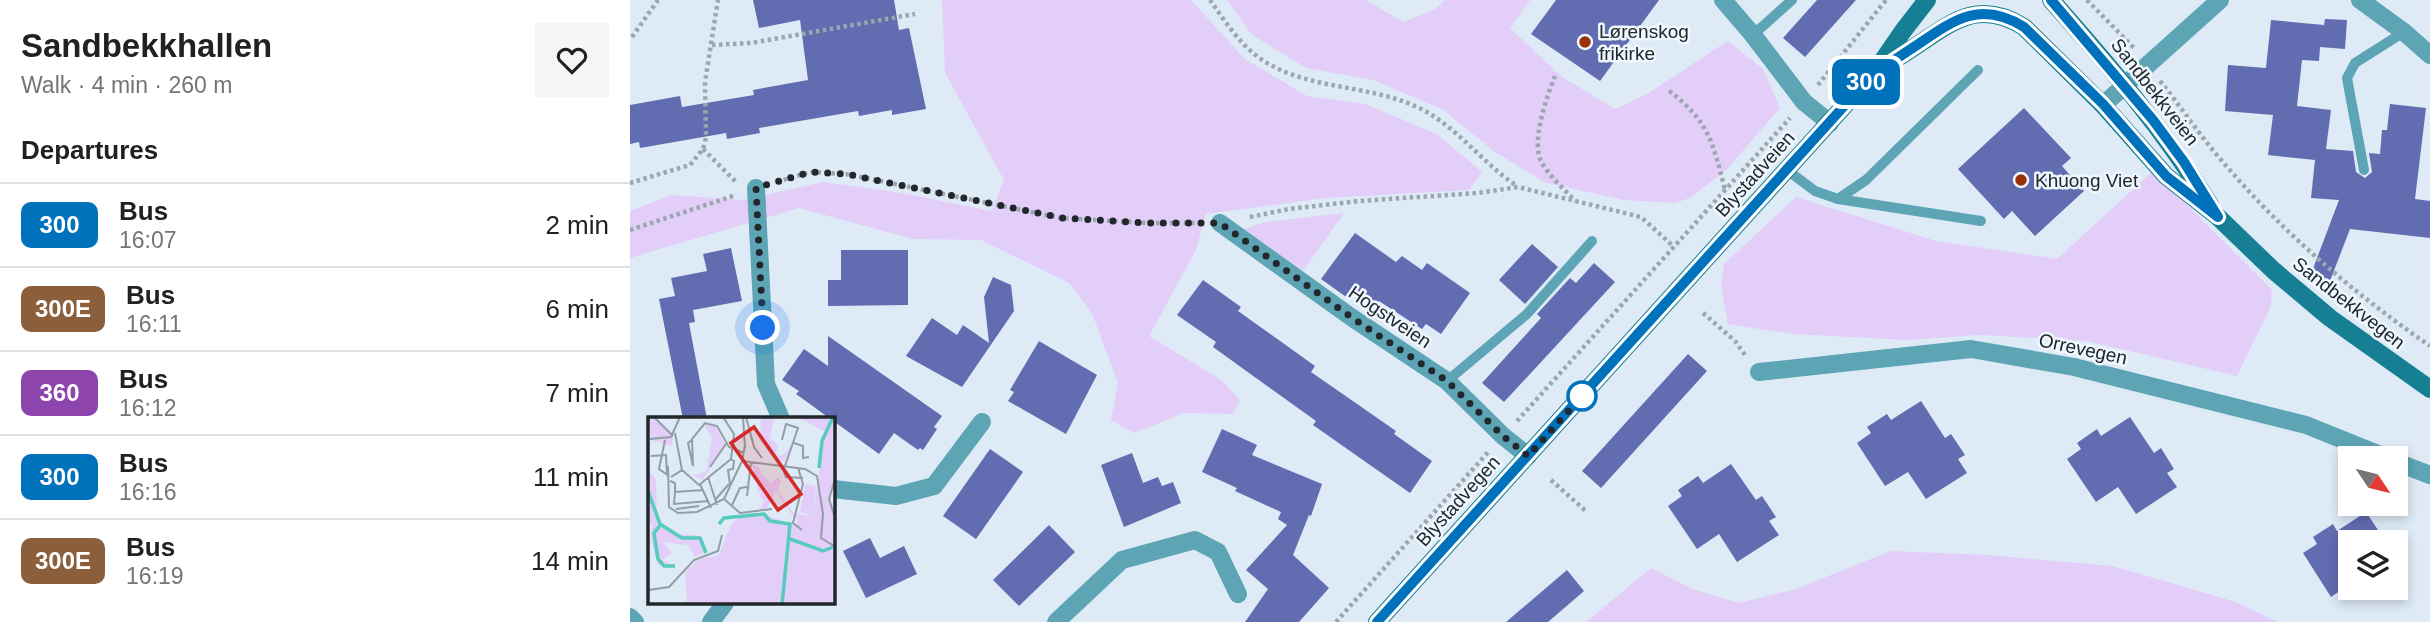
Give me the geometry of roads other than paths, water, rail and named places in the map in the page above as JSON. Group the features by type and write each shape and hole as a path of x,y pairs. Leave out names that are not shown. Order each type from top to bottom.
{"main road":[{"name":"Sandbekkveien","path":"1829,123 1874,73 1927,0"},
{"name":"Sandbekkveien","path":"2051,0 2125,86 2184,162 2218,217"},
{"name":"Sandbekkveien","path":"1874,73 1984,4 2024,27 2103,104 2166,176 2218,217 2246,245"},
{"name":"Blystadveien","path":"1712,253 1829,123"},
{"name":"Sandbekkvegen","path":"2246,245 2330,318 2430,389"},
{"name":"Blystadvegen","path":"1377,622 1712,253"}],"street":[{"path":"1723,0 1753,34 1804,102 1829,123"},
{"path":"2103,104 2220,0"},
{"path":"2360,0 2430,55"},
{"path":"750,190 766,384 780,417"},
{"name":"Hogstveien","path":"1220,223 1351,317 1447,381 1503,436 1528,456"},
{"name":"Orrevegen","path":"1759,372 1971,349 2074,366 2306,425 2358,446"},
{"path":"835,489 896,496 934,486 982,422"},
{"path":"2408,467 2430,475"},
{"path":"1056,622 1122,559 1195,540 1218,552 1238,594"},
{"path":"711,622 724,604"},
{"path":"630,617 635,622"}],"lane":[{"path":"1753,34 1792,0"},
{"path":"2364,170 2347,78 2355,63 2404,32"},
{"path":"1838,199 1866,180 1978,70"},
{"path":"1787,170 1815,191 1838,199 1981,221"},
{"path":"1447,381 1527,314 1592,242"}],"place":[{"name":"Lørenskog frikirke","path":"1585,42"},
{"name":"Khuong Viet","path":"2021,180"}]}
